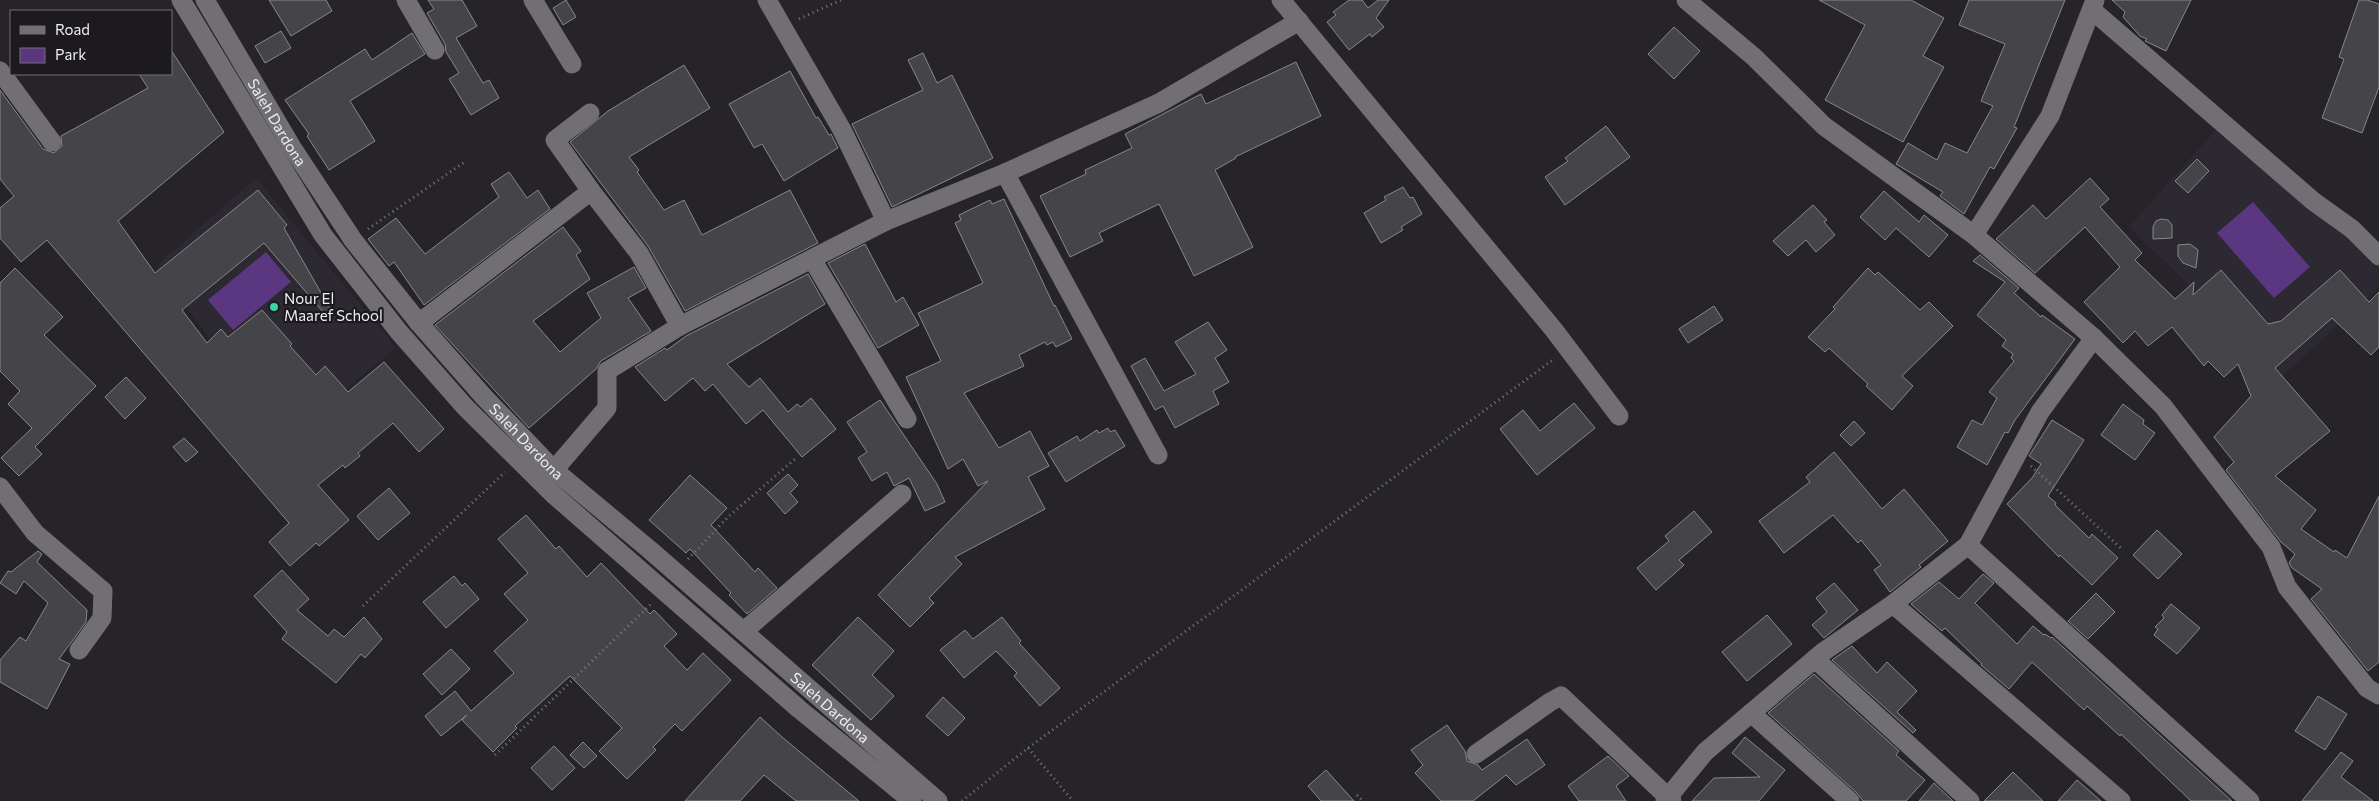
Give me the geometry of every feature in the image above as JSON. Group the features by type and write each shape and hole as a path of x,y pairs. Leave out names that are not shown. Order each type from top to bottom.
{"street":[{"name":"Saleh Dardona","path":"181,0 323,234 412,347 465,406 553,494 799,709 912,801"},
{"name":"Saleh Dardona","path":"205,0 293,149 353,240 419,322 484,397 554,470 676,572 938,801"},
{"path":"406,0 435,50"},
{"path":"533,0 572,64"},
{"path":"767,0 784,26 842,130 886,221"},
{"path":"1282,0 1568,349 1619,416"},
{"path":"1686,0 1754,57 1824,126 1974,235 2094,338 2163,406 2271,547 2287,587 2375,687"},
{"path":"1974,235 2050,116 2093,5 2313,201 2352,229 2379,256"},
{"path":"554,470 607,408 607,371 680,326 886,221 1005,173 1158,103 1299,21"},
{"path":"0,71 52,142"},
{"path":"590,113 555,140 639,254 680,326"},
{"path":"1005,173 1158,455"},
{"path":"419,322 591,191"},
{"path":"812,258 907,419"},
{"path":"1476,754 1550,702 1562,696 1668,800 1705,752 1815,659 1892,604 1968,545 2040,412 2094,338"},
{"path":"0,487 35,533 103,591 102,618 79,650"},
{"path":"744,631 902,494"},
{"path":"1968,545 2250,801"},
{"path":"1892,604 2121,801"},
{"path":"1815,659 1970,801"},
{"path":"1751,714 1850,801"}],"path":[{"path":"784,26 841,0"},
{"path":"353,240 466,160"},
{"path":"962,801 1028,748 1568,349"},
{"path":"2017,454 2122,549"},
{"path":"676,572 728,517 795,459"},
{"path":"363,606 518,460"},
{"path":"495,755 664,590"},
{"path":"1028,748 1074,801"},
{"path":"1357,795 1364,801"}],"shaded area":[{"path":"2216,130 2355,242 2379,267 2379,287 2278,380 2193,289 2129,227"},
{"name":"Nour El Maaref School","path":"256,178 396,348 284,439 156,266"}],"green space":[{"path":"2253,202 2310,267 2274,298 2217,233"},
{"path":"266,252 291,282 233,330 208,300"}],"building":[{"path":"269,0 326,0 332,11 291,36"},
{"path":"428,0 462,0 477,26 456,38 483,83 489,80 499,98 471,115 449,79 459,73 446,52 445,44 427,13 434,9"},
{"path":"566,0 576,17 563,25 553,8"},
{"path":"1349,0 1362,0 1368,8 1378,0 1389,0 1376,18 1384,27 1372,37 1370,34 1349,50 1327,22 1336,15 1333,12"},
{"path":"1819,0 1911,0 1944,18 1923,56 1944,67 1903,142 1825,100 1865,25"},
{"path":"1969,0 2065,0 2014,127 2017,128 1994,169 1990,167 1964,214 1940,196 1943,192 1896,164 1908,143 1937,160 1945,143 1967,153 1993,106 1981,101 2005,44 1959,25"},
{"path":"2112,0 2191,0 2166,51 2145,41 2147,39 2140,36 2123,17 2125,12"},
{"path":"2359,0 2367,0 2379,4 2379,87 2362,133 2322,118 2344,59 2339,57"},
{"path":"1674,27 1700,51 1674,79 1648,54"},
{"path":"281,31 291,48 265,63 255,46"},
{"path":"412,33 425,54 350,101 375,141 329,170 307,136 309,134 285,100 365,49 372,60"},
{"path":"172,52 224,132 118,221 155,273 258,190 287,225 284,228 332,312 327,316 324,313 264,243 182,310 207,343 221,329 228,337 262,310 316,375 325,366 348,392 384,362 444,429 419,452 393,423 358,453 360,456 345,468 343,465 318,485 349,520 319,546 316,543 290,566 269,542 289,523 47,240 21,262 0,238 0,208 14,196 0,179 0,90 43,149 54,153 62,146 61,136 148,88 140,75 172,75"},
{"path":"923,53 937,83 952,75 993,158 892,207 852,124 923,90 908,60"},
{"path":"1296,62 1321,116 1235,157 1215,170 1253,247 1194,276 1159,204 1099,233 1103,241 1070,257 1040,196 1086,174 1085,170 1132,148 1125,134 1201,94 1206,104"},
{"path":"684,65 710,108 629,157 639,170 637,172 664,210 684,200 702,235 790,190 818,243 685,311 648,246 570,142 608,111"},
{"path":"790,71 816,118 818,117 829,135 831,134 838,148 784,181 762,144 754,148 729,104"},
{"path":"1606,126 1630,157 1565,205 1545,177 1568,161 1565,158"},
{"path":"2197,159 2209,171 2188,193 2175,181"},
{"path":"509,172 527,198 538,190 550,209 424,305 394,262 389,266 368,239 396,218 425,254 499,197 491,184"},
{"path":"2090,178 2109,199 2100,207 2142,253 2135,260 2175,299 2194,282 2193,295 2221,270 2268,324 2281,321 2340,270 2369,302 2379,292 2379,347 2371,355 2332,318 2275,368 2330,431 2275,476 2316,510 2301,529 2334,552 2335,550 2347,558 2379,496 2379,662 2368,671 2311,599 2322,589 2292,568 2289,563 2295,554 2281,542 2226,470 2234,462 2214,437 2251,396 2238,364 2224,377 2208,361 2204,366 2172,327 2148,346 2135,331 2123,343 2084,302 2120,267 2085,227 2035,273 1996,239 2033,205 2046,219"},
{"path":"1403,187 1410,198 1413,197 1422,214 1401,227 1403,230 1381,243 1364,213 1386,200 1384,197"},
{"path":"1884,191 1919,222 1924,215 1948,235 1929,257 1896,228 1885,240 1860,217"},
{"path":"1004,199 1054,306 1072,339 1056,347 1053,342 1047,345 1045,342 1019,355 1024,366 964,393 999,448 1030,431 1049,466 1028,477 1045,509 955,557 962,564 929,598 934,603 910,627 878,595 988,481 978,486 963,459 948,469 906,377 941,361 918,313 983,283 955,223 961,220 959,215 990,200 992,204"},
{"path":"1813,205 1827,220 1824,222 1835,235 1816,252 1806,240 1788,256 1773,241"},
{"path":"2161,219 2168,220 2172,225 2172,238 2153,239 2153,227 2156,221"},
{"path":"563,227 581,251 576,255 590,279 533,321 560,352 601,318 587,293 634,267 646,288 628,298 651,331 601,361 596,369 529,428 435,325"},
{"path":"865,244 896,302 903,297 919,325 878,348 828,263"},
{"path":"2190,244 2198,250 2196,268 2183,263 2178,256 2178,245"},
{"path":"1980,255 2019,288 2014,293 2041,317 2042,315 2075,339 2015,420 2008,433 2005,432 1987,465 1957,447 1972,420 1982,425 1997,398 1989,392 2014,361 2011,358 2013,354 2002,346 2006,340 1977,315 2005,282 1973,261"},
{"path":"15,268 63,317 44,335 96,386 35,447 42,454 19,476 1,458 32,428 8,404 20,391 0,371 0,283"},
{"path":"1868,268 1875,275 1878,272 1920,310 1929,302 1953,326 1902,376 1913,386 1892,410 1866,386 1868,384 1829,348 1825,352 1808,337 1835,309 1833,307"},
{"path":"808,274 825,304 727,364 749,387 760,378 788,412 797,404 801,407 811,398 836,429 802,457 763,410 746,424 713,384 705,391 693,378 665,401 635,367 665,348 667,350 686,336"},
{"path":"1714,306 1723,320 1688,343 1679,329"},
{"path":"1208,322 1227,350 1215,358 1229,382 1213,391 1219,404 1175,428 1163,406 1155,410 1131,366 1145,358 1164,391 1196,374 1175,342"},
{"path":"126,377 146,398 125,419 105,397"},
{"path":"880,400 937,484 945,502 925,511 909,478 894,486 887,472 872,481 858,458 867,452 847,422"},
{"path":"1574,403 1595,428 1537,475 1500,429 1523,410 1540,431"},
{"path":"2123,404 2144,420 2143,424 2155,433 2135,460 2101,435"},
{"path":"2052,420 2084,440 2048,496 2089,538 2092,534 2118,558 2092,585 2060,555 2059,557 2007,504 2032,478 2041,464 2029,456"},
{"path":"1854,421 1865,433 1851,446 1840,435"},
{"path":"1108,428 1110,432 1115,430 1125,446 1066,482 1048,453 1077,436 1080,441 1097,430 1099,433"},
{"path":"184,438 198,452 186,462 173,447"},
{"path":"1834,452 1882,509 1904,489 1948,541 1919,565 1921,567 1890,592 1874,570 1881,565 1861,540 1858,543 1833,515 1784,553 1759,521 1810,482 1806,477"},
{"path":"788,474 798,485 790,493 798,502 785,514 767,493"},
{"path":"690,475 727,508 711,525 755,572 758,568 777,588 747,614 729,595 731,593 690,549 686,553 649,520"},
{"path":"389,488 410,513 378,540 357,516"},
{"path":"1694,511 1712,532 1679,560 1684,565 1656,590 1637,568 1669,541 1665,536"},
{"path":"526,515 556,549 559,546 587,577 601,563 650,614 654,610 677,634 664,646 687,670 703,653 731,680 682,731 675,724 653,747 656,750 627,779 599,751 622,728 570,676 515,726 517,728 493,752 462,720 467,715 441,736 425,716 455,691 471,711 514,673 494,651 528,620 504,594 528,573 498,539"},
{"path":"2157,530 2182,554 2158,579 2133,555"},
{"path":"38,551 42,554 37,562 87,610 86,622 59,659 70,664 47,709 0,682 0,660 20,637 26,641 48,603 24,581 16,594 0,583 8,571 11,572"},
{"path":"282,570 309,599 297,610 328,636 334,629 344,637 364,617 382,639 365,658 361,654 336,683 282,639 287,632 254,596"},
{"path":"1983,574 1994,583 1975,603 2017,644 2033,626 2044,635 2052,637 2232,801 2191,801 2121,734 2120,736 2087,706 2084,710 2032,662 2009,689 1981,665 1945,628 1942,631 1911,604 1939,582 1959,599"},
{"path":"454,576 462,586 465,583 479,599 446,628 423,602"},
{"path":"1834,583 1858,610 1824,638 1812,625 1827,612 1816,598"},
{"path":"2096,593 2115,612 2088,639 2068,621"},
{"path":"2171,604 2200,628 2177,654 2154,635 2158,629 2155,627 2164,618 2162,615"},
{"path":"1767,615 1792,644 1747,681 1722,652"},
{"path":"858,617 894,651 872,675 894,696 871,720 812,665"},
{"path":"1002,617 1021,641 1019,643 1060,688 1040,706 1014,676 1017,673 996,651 964,678 940,650 965,630 973,639"},
{"path":"1852,646 1877,673 1887,662 1917,691 1897,712 1916,730 1913,733 1832,660"},
{"path":"451,649 470,669 442,695 423,674"},
{"path":"1814,674 1899,751 1896,755 1925,780 1906,801 1863,801 1857,793 1768,713"},
{"path":"2318,696 2347,714 2325,750 2295,731"},
{"path":"943,697 965,718 948,736 926,716"},
{"path":"760,717 859,801 796,801 764,775 740,801 685,801"},
{"path":"1447,725 1465,751 1467,761 1478,765 1482,770 1527,739 1545,765 1516,785 1506,775 1473,801 1441,801 1415,773 1423,765 1411,750"},
{"path":"1745,737 1785,770 1759,801 1692,801 1714,778 1760,777 1732,753"},
{"path":"583,742 597,756 584,768 570,755"},
{"path":"554,746 575,768 552,790 531,768"},
{"path":"2341,752 2353,761 2341,777 2373,801 2302,801"},
{"path":"1608,756 1629,776 1616,786 1626,801 1579,801 1568,786"},
{"path":"1326,770 1354,801 1321,801 1308,786"},
{"path":"2013,772 2043,801 1984,801"},
{"path":"2077,780 2101,801 2058,801"},
{"path":"1934,783 1953,801 1919,801"}],"place":[{"name":"Nour El Maaref School","path":"274,307"}]}
